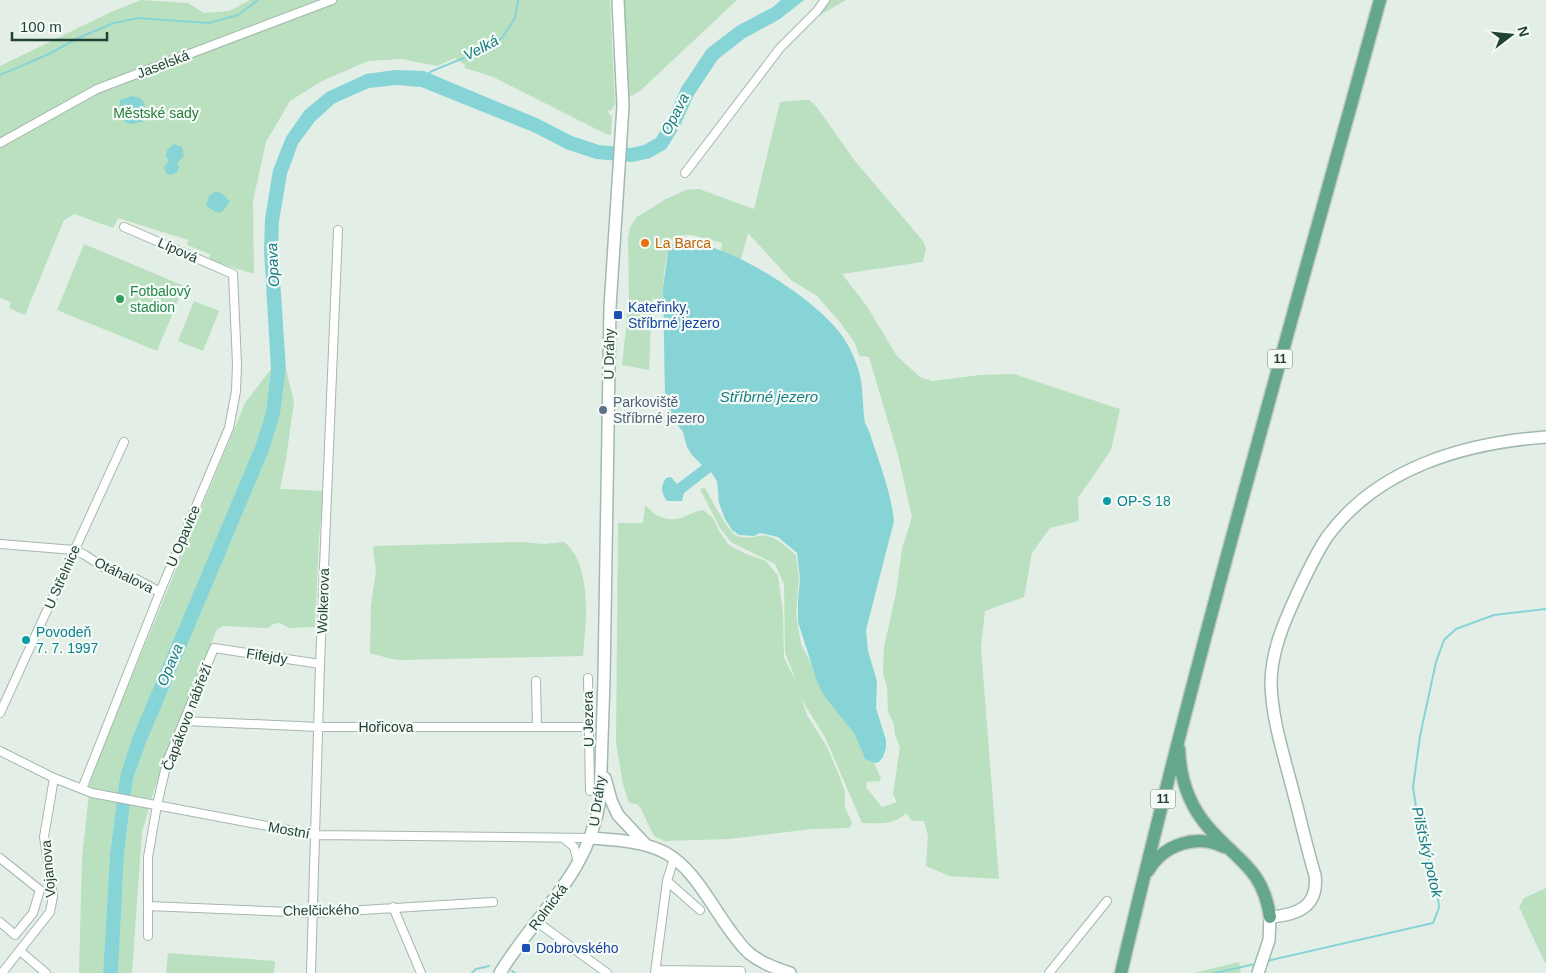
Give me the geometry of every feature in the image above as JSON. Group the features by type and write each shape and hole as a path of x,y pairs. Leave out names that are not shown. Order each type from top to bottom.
{"main road":[{"name":"11","path":"1121,973 1182,719 1380,0"},
{"path":"1182,719 1179,760 1186,790 1200,818 1251,869 1266,898 1270,917"},
{"path":"1143,880 1150,867 1159,857 1183,843 1208,842 1220,845 1232,852"}],"street":[{"name":"Jaselská","path":"0,143 97,89 332,0"},
{"name":"U Dráhy","path":"618,0 622,110 610,307 602,768 599,807 591,838 646,845 674,858 694,879 737,941 748,952 763,963 790,973"},
{"path":"685,173 780,48 817,11 825,0"},
{"name":"Lípová","path":"124,226 233,274"},
{"name":"Wolkerova","path":"311,973 320,664 338,230"},
{"name":"U Opavice","path":"82,789 160,592 229,428 236,391 237,364 233,274"},
{"path":"1259,971 1270,933 1270,917 1287,916 1299,911 1310,901 1315,886 1315,875 1278,729 1271,685 1277,643 1288,614 1317,553 1331,532 1349,511 1378,487 1405,471 1481,446 1510,440 1546,438"},
{"name":"U Střelnice","path":"0,713 124,442"},
{"name":"Otáhalova","path":"0,544 74,550 103,567 120,575 136,579 160,592"},
{"name":"Fifejdy","path":"214,648 320,664"},
{"name":"Čapákovo nábřeží","path":"148,936 148,856 153,804 214,648"},
{"name":"U Jezera","path":"588,678 590,791"},
{"path":"536,681 537,727"},
{"name":"Hořicova","path":"184,721 319,727 588,727"},
{"name":"Mostní","path":"0,751 54,778 92,793 314,835 591,838"},
{"name":"U Dráhy","path":"602,768 614,809 646,845"},
{"name":"Vojanova","path":"2,973 50,912 53,896 44,837 54,778"},
{"path":"563,838 574,847 578,864"},
{"name":"Rolnická","path":"500,973 567,883 591,838"},
{"path":"0,858 40,890 33,913 15,935 0,922"},
{"path":"674,858 667,881 655,971 741,972"},
{"path":"667,881 700,910"},
{"path":"1049,973 1107,901"},
{"name":"Chelčického","path":"148,906 313,913 493,902"},
{"path":"393,907 421,973"},
{"path":"537,922 607,973"},
{"path":"20,951 46,973"}],"green space":[{"name":"Městské sady","path":"141,0 188,3 204,13 229,11 250,0 610,0 615,105 611,110 607,111 612,117 611,135 493,77 465,68 465,65 455,58 437,66 401,59 368,61 320,82 290,101 266,142 253,201 254,274 209,260 210,254 187,245 188,240 118,218 113,228 74,214 64,220 25,315 9,308 11,302 0,298 0,66 113,11"},
{"path":"623,0 737,0 640,91 629,97"},
{"path":"828,0 846,0 815,18"},
{"path":"809,100 816,106 855,161 923,241 926,248 923,262 842,274 866,305 897,356 920,377 932,381 980,375 1014,374 1120,409 1111,450 1078,498 1079,521 1050,528 1032,553 1024,597 985,611 981,648 999,879 949,876 926,866 928,836 924,821 912,821 906,813 891,822 862,823 825,737 802,700 796,683 807,715 827,747 839,775 845,792 845,808 852,822 849,828 812,829 729,839 664,841 654,836 640,807 637,804 629,803 623,784 616,743 618,523 643,523 645,505 653,513 668,519 678,519 703,510 713,518 729,545 766,561 778,576 783,613 784,658 796,681 785,652 784,584 775,564 731,542 720,528 700,489 705,488 724,521 737,536 745,538 769,537 779,541 796,555 799,576 796,615 801,644 833,705 854,733 865,759 874,763 881,778 879,782 867,782 866,787 882,807 897,802 893,794 900,747 895,735 894,724 888,712 887,686 883,674 884,647 896,593 902,549 912,517 898,455 869,357 859,356 855,343 817,296 791,280 748,233 741,259 721,251 722,243 691,235 674,236 666,259 663,300 652,299 649,370 622,365 629,300 628,238 630,227 637,217 666,199 686,190 699,189 754,209 780,102"},
{"name":"Fotbalový stadion","path":"84,244 184,286 157,351 57,310"},
{"path":"194,301 219,311 203,351 178,341"},
{"path":"271,369 266,412 255,446 132,738 120,776 110,854 103,973 79,973 82,858 91,775 245,403"},
{"path":"286,369 294,402 280,489 323,491 315,627 289,628 280,623 273,624 268,628 223,626 217,629 154,790 142,832 132,973 118,973 124,855 133,779 146,743 269,451 280,415"},
{"path":"521,542 544,544 564,542 573,552 580,565 586,596 583,656 400,660 370,653 371,605 376,571 374,546"},
{"path":"1546,888 1545,963 1519,907 1524,898"},
{"path":"168,953 275,961 274,973 166,973"},
{"path":"1239,962 1241,973 1194,973"}],"water":[{"name":"Opava","path":"781,0 804,0 780,19 745,38 718,59 694,95 679,128 666,149 650,158 632,162 596,159 566,149 533,132 421,87 396,85 369,88 335,103 315,121 298,144 287,174 279,221 278,249 286,369 280,415 269,451 146,743 133,779 124,855 118,973 103,973 110,854 120,776 132,738 255,446 266,412 271,369 264,250 265,219 273,170 286,137 305,110 327,92 366,74 395,70 424,71 539,119 572,136 599,145 631,148 644,145 656,138 666,122 681,88 707,49 737,26 773,7"},
{"path":"132,96 142,100 144,103 143,122 131,124 123,121 121,118 120,100"},
{"path":"174,144 182,147 184,156 177,163 179,167 177,172 170,175 166,173 164,167 169,161 166,156 167,150"},
{"path":"215,192 222,193 230,201 222,212 214,211 206,206 209,196"},
{"name":"Stříbrné jezero","path":"669,244 699,244 720,250 741,259 784,284 823,315 838,330 848,345 855,361 861,383 865,423 885,479 894,521 866,630 868,651 877,681 876,708 886,740 886,748 879,762 874,763 865,759 854,733 825,697 818,684 798,622 800,578 797,553 778,537 760,533 754,536 739,535 732,530 725,519 719,503 717,481 711,472 684,493 682,501 667,501 663,495 662,487 666,478 671,477 677,484 702,465 687,447 683,432 671,417 665,396 663,288"}],"waterway":[{"path":"0,75 114,23 138,18 209,23 238,15 258,0"},
{"name":"Velká","path":"428,74 502,38 515,18 518,0"},
{"name":"Pilšťský potok","path":"1267,961 1433,923 1439,908 1438,897 1431,865 1421,841 1413,787 1420,736 1436,662 1444,640 1456,629 1494,615 1546,609"},
{"name":"Pilšťský potok","path":"1215,973 1255,964"},
{"name":"Pilšťský potok","path":"472,973 476,969 489,966"}],"place":[{"name":"La Barca","path":"645,243"},
{"name":"Fotbalový stadion","path":"120,299"},
{"name":"Kateřinky, Stříbrné jezero","path":"618,315"},
{"name":"Parkoviště Stříbrné jezero","path":"603,410"},
{"name":"OP-S 18","path":"1107,501"},
{"name":"Povodeň 7. 7. 1997","path":"26,640"},
{"name":"Dobrovského","path":"526,948"}]}
